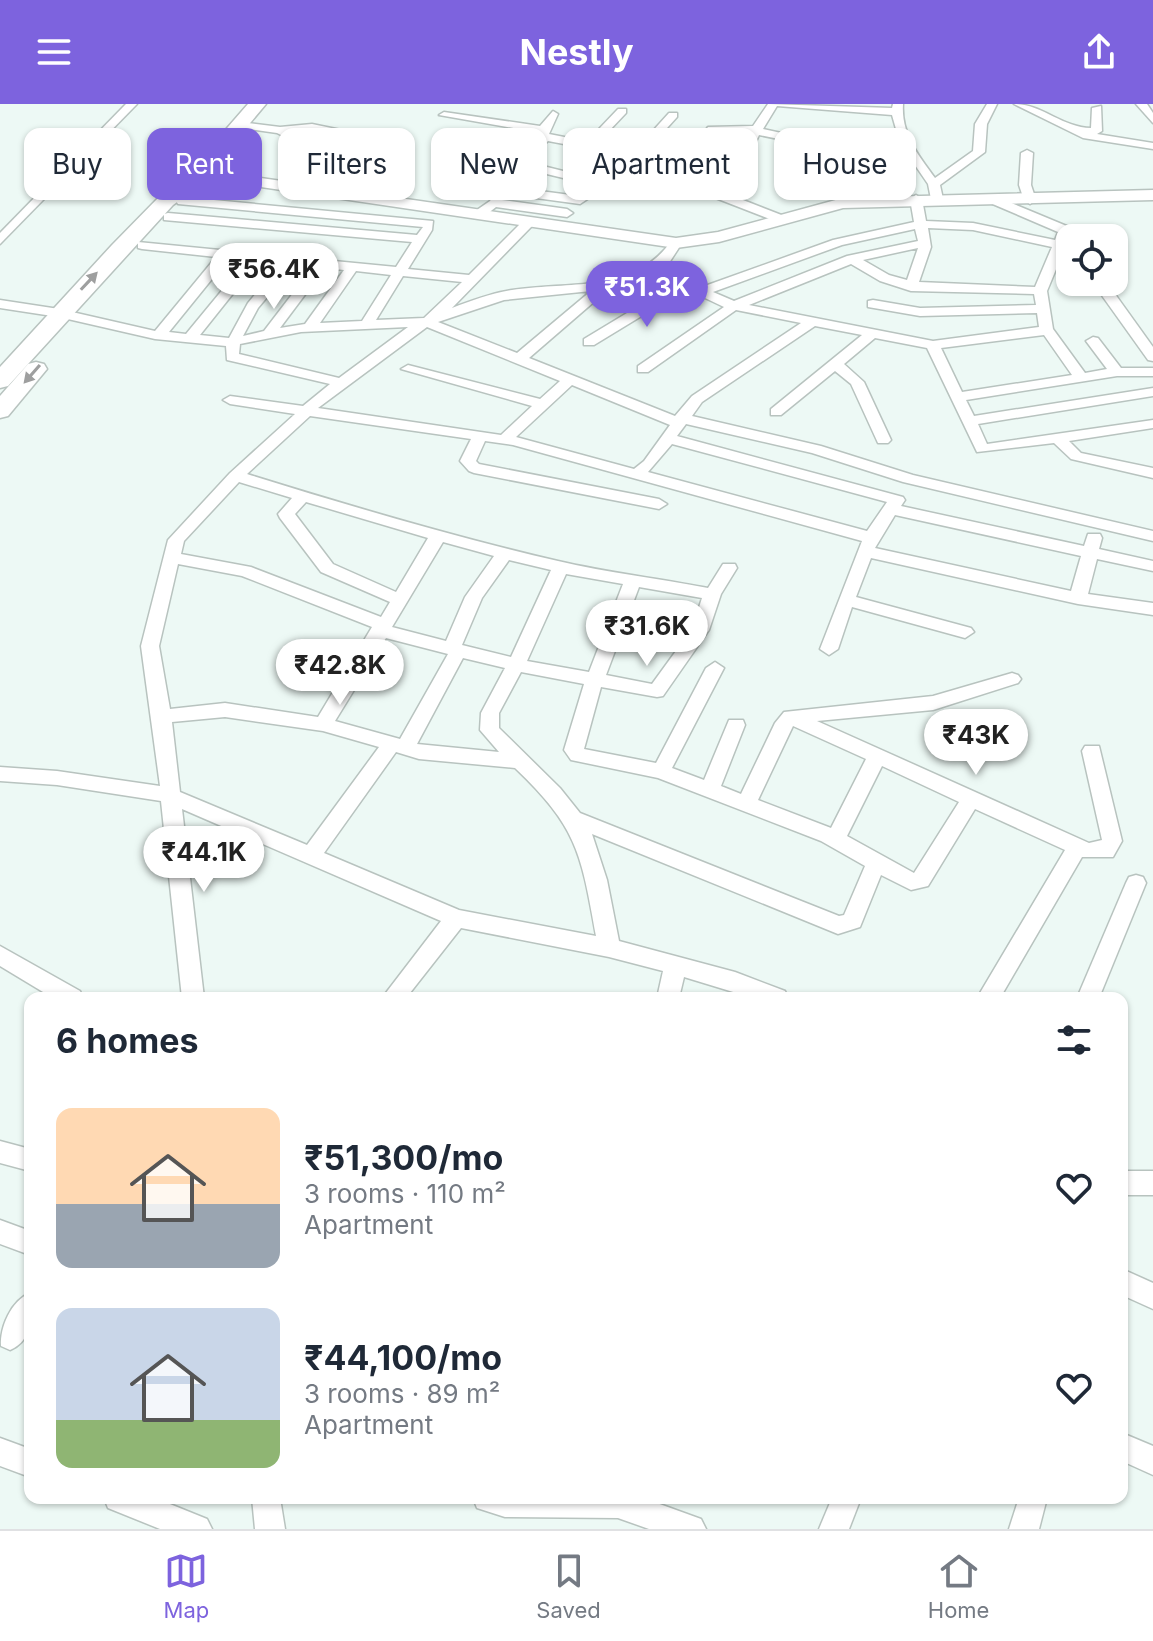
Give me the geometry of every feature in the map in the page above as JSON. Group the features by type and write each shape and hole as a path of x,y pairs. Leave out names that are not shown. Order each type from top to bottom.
{"main road":[{"path":"238,128 257,104"},
{"path":"916,199 936,192 1030,200 1153,195"},
{"path":"262,199 443,209 676,243 705,242 739,234 830,200"},
{"path":"0,411 70,315 169,200"},
{"path":"0,381 142,245 179,200"}],"street":[{"path":"0,240 132,104"},
{"path":"758,127 773,104"},
{"path":"780,104 896,111"},
{"path":"916,158 936,192 979,152 981,126 990,106 1003,104"},
{"path":"1019,104 1087,136 1153,146"},
{"path":"1141,104 1153,120"},
{"path":"1074,131 1096,131 1097,108"},
{"path":"606,128 622,111"},
{"path":"546,128 553,114"},
{"path":"444,115 512,128"},
{"path":"661,128 673,115"},
{"path":"240,125 278,130"},
{"path":"735,128 758,127 774,131"},
{"path":"1027,153 1025,185 1030,200"},
{"path":"911,287 924,243 916,199"},
{"path":"992,199 1056,225"},
{"path":"215,200 420,239"},
{"path":"233,200 429,224"},
{"path":"478,215 497,200"},
{"path":"729,200 780,219"},
{"path":"494,203 567,213"},
{"path":"366,325 429,224 443,209"},
{"path":"192,992 162,716 150,646 176,540 236,476 342,383 429,320 529,222"},
{"path":"702,291 835,243 921,225 1003,231 1056,244"},
{"path":"0,304 70,315 159,335 232,342 310,327 429,320 511,294 605,286 651,269 671,255 676,243"},
{"path":"643,369 734,306 852,259 924,243"},
{"path":"142,245 470,279"},
{"path":"159,335 225,254"},
{"path":"1056,254 1040,291 1047,331 1081,378"},
{"path":"189,339 256,257"},
{"path":"852,259 872,274 911,287 1040,291"},
{"path":"290,261 249,314 232,342 235,359 342,383"},
{"path":"269,334 321,265"},
{"path":"310,327 352,267"},
{"path":"651,269 734,306 933,345 1047,331"},
{"path":"589,342 685,284"},
{"path":"518,360 605,286"},
{"path":"1109,296 1153,357"},
{"path":"873,304 920,312 1043,309"},
{"path":"429,320 568,381 680,420 816,449 909,479 1153,536"},
{"path":"635,475 649,464 697,399 813,321"},
{"path":"776,412 873,333"},
{"path":"1093,341 1117,372"},
{"path":"933,345 967,421 985,450 1056,436 1153,424"},
{"path":"835,364 857,382 883,440"},
{"path":"408,369 540,404"},
{"path":"957,397 1117,372 1153,372"},
{"path":"504,440 568,381"},
{"path":"967,421 1153,392"},
{"path":"230,400 504,440 635,475 868,545 1078,598 1153,609"},
{"path":"480,436 468,461 474,468 659,504"},
{"path":"1056,436 1076,456 1153,473"},
{"path":"668,438 894,504 1153,566"},
{"path":"236,476 438,536 561,567 712,594"},
{"path":"829,649 868,545 909,479"},
{"path":"303,496 286,514 324,566 400,600"},
{"path":"1078,598 1089,551 1100,523"},
{"path":"323,724 365,661 381,628 438,536"},
{"path":"310,856 399,746 455,650 474,597 505,553"},
{"path":"172,558 245,571 381,628 455,650 516,665 660,690 667,674 700,630 712,594 729,568"},
{"path":"561,567 490,713 489,730 516,761 550,790 573,818 593,870 609,948"},
{"path":"634,578 583,711 575,753 661,771 835,839 906,881 921,880 971,799"},
{"path":"848,600 965,632"},
{"path":"661,771 715,668"},
{"path":"746,804 784,723 791,717 933,703 1012,679"},
{"path":"162,716 211,709 323,724 419,752 516,761"},
{"path":"791,717 1077,847 1098,853 1106,851 1112,841 1092,751"},
{"path":"709,791 736,725"},
{"path":"835,839 877,756"},
{"path":"0,774 57,778 169,795 456,918 609,948 675,968 735,981 760,992"},
{"path":"573,818 838,925 852,921 876,863"},
{"path":"992,992 1077,847"},
{"path":"1091,992 1136,883"},
{"path":"398,992 456,918"},
{"path":"0,955 62,992"},
{"path":"669,992 675,968"},
{"path":"0,1152 24,1158"},
{"path":"1128,1180 1153,1183"},
{"path":"0,1232 24,1241"},
{"path":"1128,1285 1153,1296"},
{"path":"13,1338 24,1317"},
{"path":"1128,1450 1153,1461"},
{"path":"0,1452 24,1461"},
{"path":"133,1504 197,1529"},
{"path":"267,1504 270,1529"},
{"path":"520,1504 641,1512 691,1529"},
{"path":"834,1529 844,1504"},
{"path":"1024,1529 1031,1504"}]}
